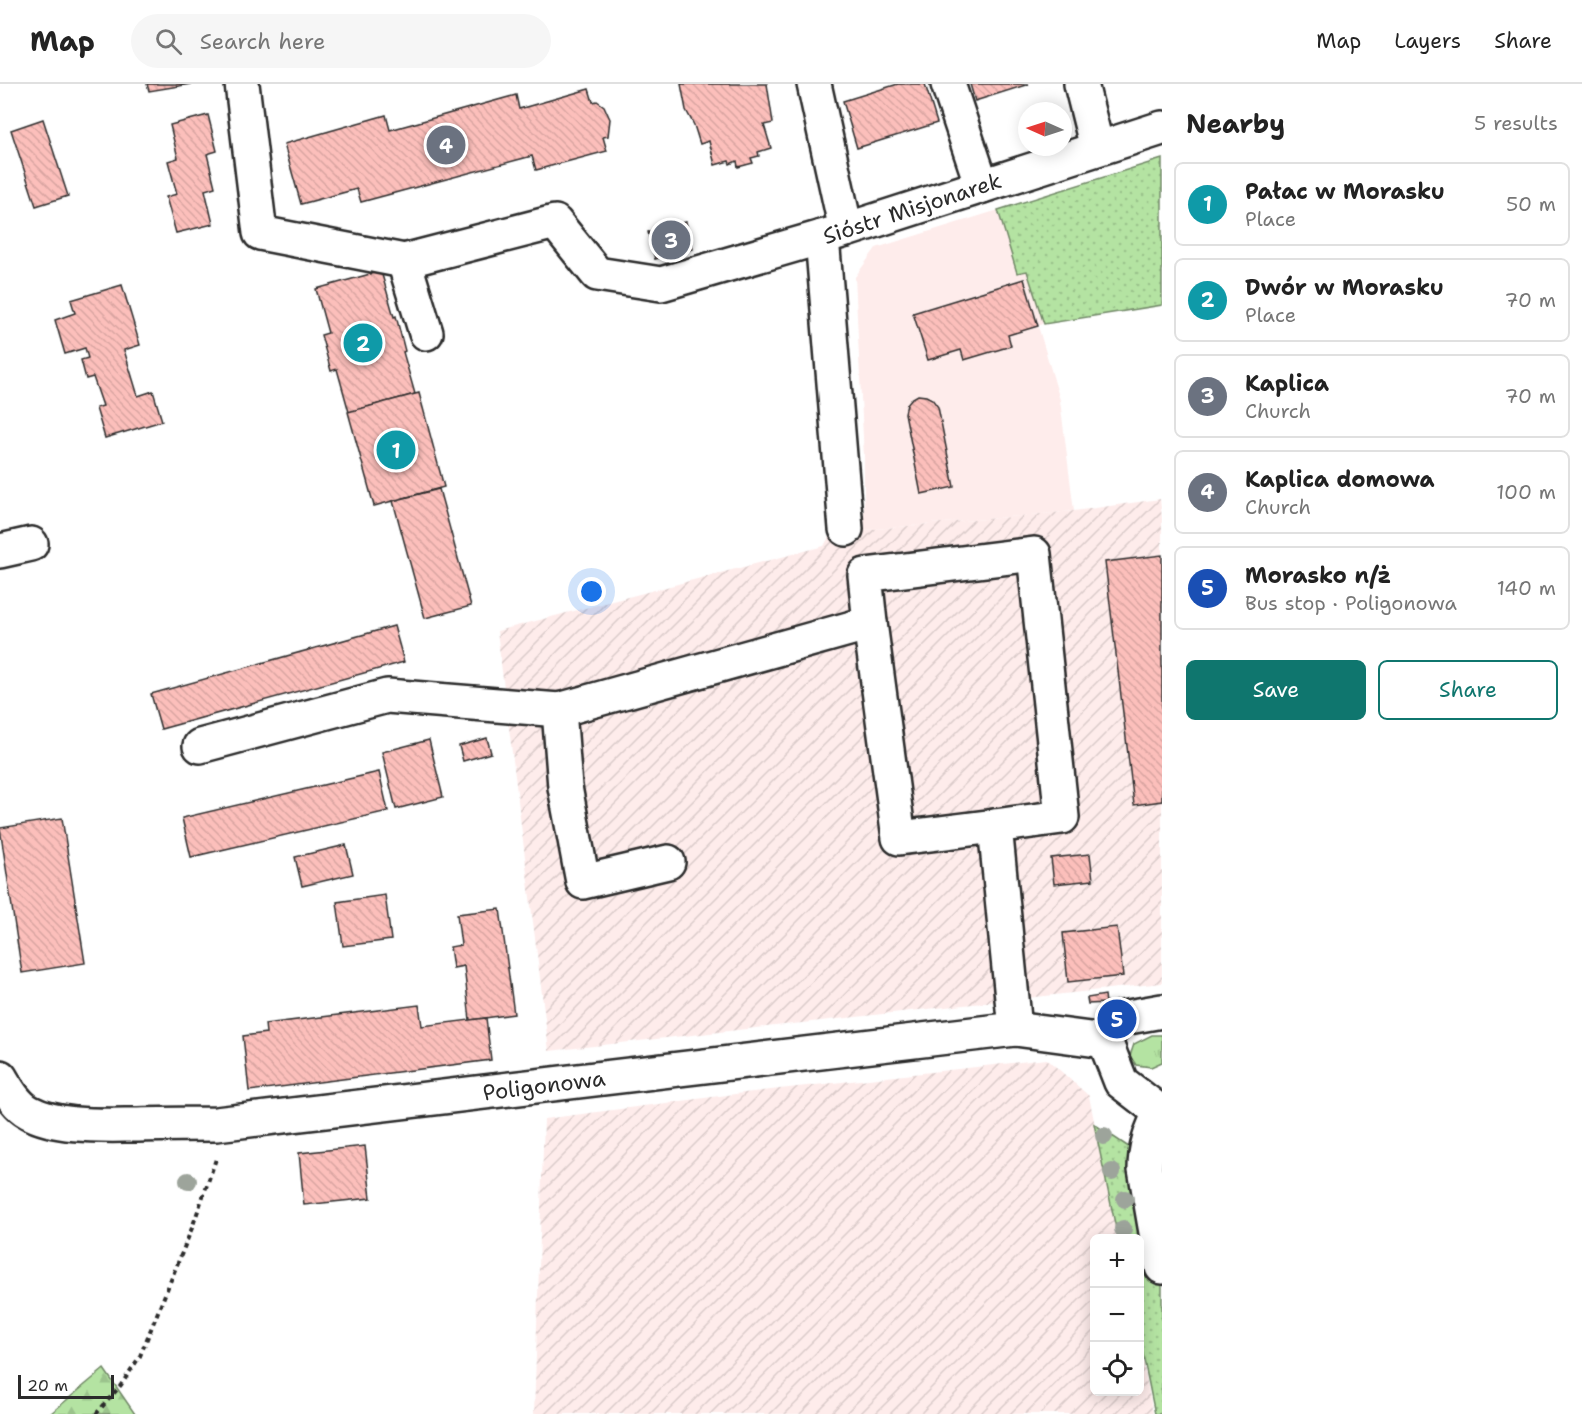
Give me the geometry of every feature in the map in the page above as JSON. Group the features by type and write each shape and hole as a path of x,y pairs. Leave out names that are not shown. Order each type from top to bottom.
{"street":[{"path":"242,84 260,232 404,261 426,333"},
{"path":"948,84 982,186"},
{"path":"1081,84 1097,148"},
{"path":"817,85 834,234 846,529"},
{"name":"Sióstr Misjonarek","path":"404,261 555,222 597,274 661,284 834,234 1162,128"},
{"path":"1034,554 1062,817 995,826 899,838 865,575 1034,554"},
{"path":"200,747 387,696 559,711 870,623"},
{"path":"559,711 565,787 584,882 668,862"},
{"path":"995,826 1015,1029"},
{"path":"1162,1011 1117,1019 1104,1041 1121,1082 1161,1111 1147,1143 1144,1169 1162,1267"},
{"name":"Poligonowa","path":"0,1077 12,1096 28,1112 48,1120 76,1124 118,1125 216,1124 1015,1029 1104,1041"}],"path":[{"path":"96,1414 121,1385 140,1356 192,1228 219,1150 216,1124"}],"shaded area":[{"path":"1162,159 1162,305 1044,323 1038,326 1060,400 1074,511 864,530 864,457 855,277 876,248"},
{"path":"1160,499 1162,518 1162,983 549,1051 497,631 824,546 831,533 1074,511"},
{"path":"1047,1059 1089,1096 1117,1234 1090,1234 1090,1396 1144,1396 1144,1366 1153,1414 534,1414 544,1119 735,1094"}],"green space":[{"path":"1162,159 1162,305 1044,324 1027,271 1017,273 998,210"},
{"path":"1152,1035 1162,1035 1162,1062 1151,1067 1136,1065 1130,1056 1134,1044"},
{"path":"1094,1124 1162,1169 1162,1414 1155,1414 1144,1360 1144,1234 1117,1234"},
{"path":"104,1369 135,1414 50,1414"}],"building":[{"path":"147,84 191,84 149,91"},
{"path":"681,84 767,84 773,123 764,125 771,148 758,152 759,156 751,158 753,163 738,167 737,161 730,164 729,161 715,165 709,141 700,144 686,110"},
{"path":"898,84 925,84 937,123 857,148 843,101"},
{"path":"970,84 1029,84 975,101"},
{"path":"589,89 593,102 597,101 604,106 610,119 608,136 603,137 607,151 536,170 532,156 361,202 357,189 301,204 284,144 386,115 390,130 516,95 519,109"},
{"path":"208,115 217,151 207,154 215,187 205,190 213,224 176,233 166,197 177,194 168,161 178,158 170,125"},
{"path":"43,119 68,196 36,206 11,130"},
{"path":"686,222 693,249 655,259 648,232"},
{"path":"381,271 394,317 396,316 415,394 349,412 337,369 331,371 321,335 328,333 316,289"},
{"path":"1024,279 1038,326 1008,335 1011,346 964,360 961,350 928,360 913,313"},
{"path":"122,285 140,345 124,350 138,396 153,391 162,421 105,438 96,408 103,406 93,377 86,379 81,360 88,358 85,348 65,354 55,320 75,313 71,300"},
{"path":"419,393 444,487 374,506 348,412"},
{"path":"918,395 932,399 938,407 954,487 921,494 905,413 907,404"},
{"path":"439,489 471,606 425,618 393,501"},
{"path":"1162,555 1162,801 1134,805 1105,562"},
{"path":"394,626 404,662 161,729 151,694"},
{"path":"487,738 491,753 463,761 459,746"},
{"path":"429,740 443,797 396,809 382,752"},
{"path":"379,772 388,811 191,857 182,818"},
{"path":"62,818 85,963 22,973 0,828"},
{"path":"346,845 353,874 302,886 295,857"},
{"path":"1090,854 1093,880 1054,884 1051,858"},
{"path":"385,895 391,940 343,946 337,902"},
{"path":"500,909 514,1014 470,1020 464,966 453,968 450,947 461,945 457,914"},
{"path":"1117,927 1123,976 1068,982 1063,933"},
{"path":"1105,995 1106,1003 1088,1004 1087,998"},
{"path":"419,1005 422,1026 486,1018 491,1060 249,1091 243,1036 266,1033 265,1024"},
{"path":"365,1146 371,1198 304,1205 299,1153"}],"place":[{"name":"Kaplica domowa","path":"446,145"},
{"name":"Kaplica","path":"671,240"},
{"name":"Dwór w Morasku","path":"363,343"},
{"name":"Pałac w Morasku","path":"396,450"},
{"name":"Morasko n/ż","path":"1117,1019"}]}
